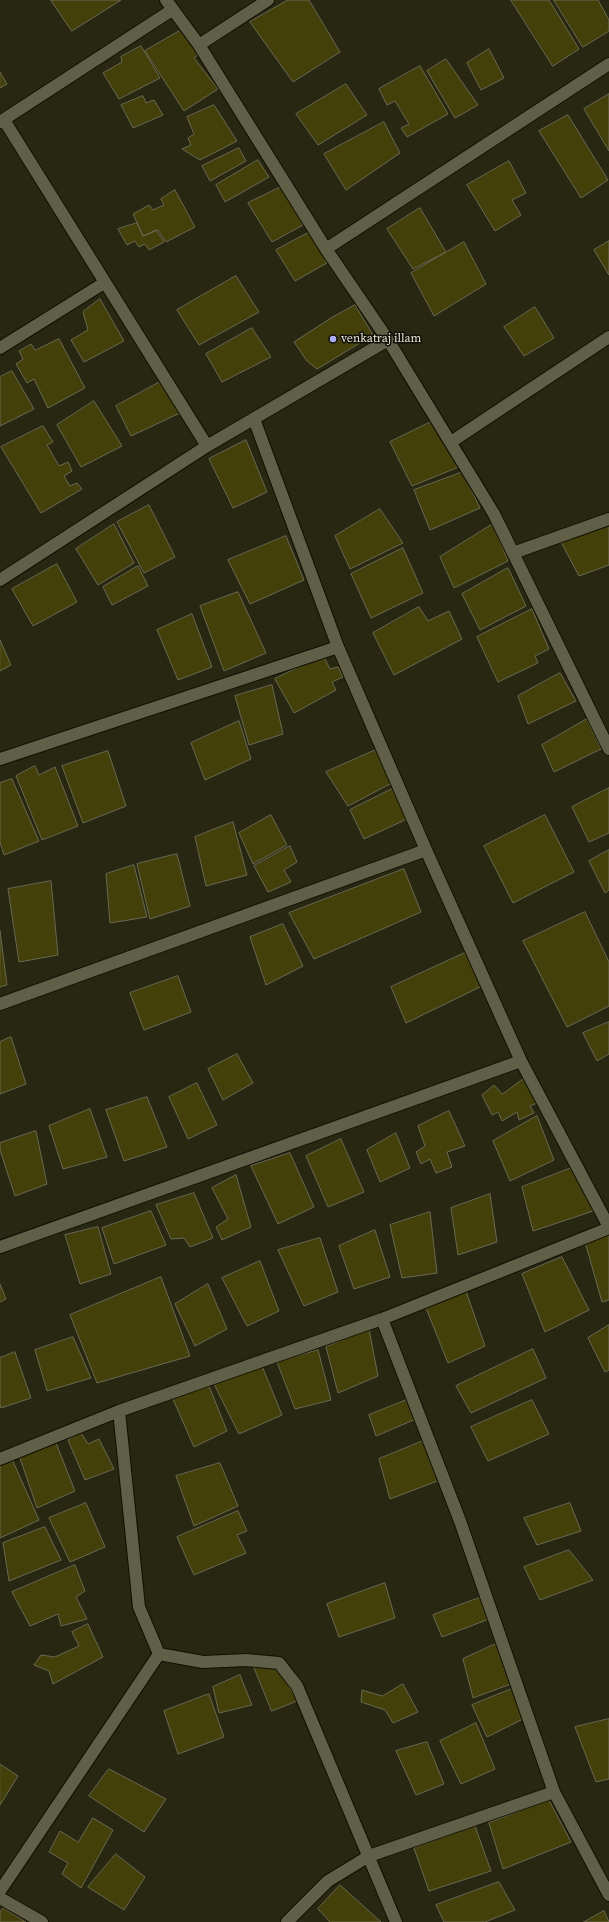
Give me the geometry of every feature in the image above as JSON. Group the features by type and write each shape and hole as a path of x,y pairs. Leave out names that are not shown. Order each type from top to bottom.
{"street":[{"path":"198,45 268,0"},
{"path":"207,446 2,121 169,5 198,45 326,249 388,340 494,514 609,749"},
{"path":"326,249 609,64"},
{"path":"0,348 104,283"},
{"path":"451,442 609,337"},
{"path":"0,580 207,446 388,340"},
{"path":"0,1459 119,1411 382,1319 609,1227 521,1061 426,850 338,647 254,419"},
{"path":"513,553 609,519"},
{"path":"0,759 338,647"},
{"path":"0,1004 426,850"},
{"path":"0,1247 521,1061"},
{"path":"382,1319 460,1521 554,1792 609,1894"},
{"path":"119,1411 139,1607 159,1654"},
{"path":"159,1654 203,1662 246,1660 279,1663 298,1686 396,1922"},
{"path":"0,1891 159,1654"},
{"path":"287,1922 328,1882 369,1856 554,1792"},
{"path":"0,1898 42,1922"}],"building":[{"path":"51,0 121,0 72,31"},
{"path":"288,0 309,0 340,52 293,82 250,22"},
{"path":"511,0 549,0 579,49 553,66"},
{"path":"554,0 598,0 609,20 609,31 583,47"},
{"path":"183,29 199,54 194,58 218,89 184,111 145,51"},
{"path":"141,46 160,78 119,99 103,73 122,62 121,57"},
{"path":"489,49 504,78 481,90 467,63"},
{"path":"446,59 478,105 455,118 427,71"},
{"path":"420,66 448,114 407,137 401,128 409,124 395,101 387,105 379,89"},
{"path":"0,72 7,84 0,88"},
{"path":"346,84 367,115 318,145 296,114"},
{"path":"609,94 609,151 584,109"},
{"path":"143,96 146,103 154,100 163,115 133,128 121,105"},
{"path":"214,105 237,141 200,160 182,149 191,145 188,138 194,134 187,117"},
{"path":"568,115 608,180 581,198 539,131"},
{"path":"384,122 400,153 346,190 324,154"},
{"path":"239,148 246,161 210,181 202,166"},
{"path":"258,160 269,177 225,202 216,185"},
{"path":"509,161 526,193 512,200 521,215 495,231 467,185"},
{"path":"281,187 303,225 272,242 248,203"},
{"path":"175,190 195,227 166,242 158,230 143,236 133,214 149,205 153,210 164,205 161,199"},
{"path":"420,208 446,252 413,269 387,229"},
{"path":"137,223 143,236 156,230 164,242 149,250 145,244 139,247 135,241 127,245 118,229"},
{"path":"310,232 327,263 295,281 276,250"},
{"path":"609,241 609,275 594,250"},
{"path":"464,242 486,284 434,316 411,273"},
{"path":"236,276 259,312 199,345 177,310"},
{"path":"100,299 124,341 84,362 71,340 88,330 83,312"},
{"name":"venkatraj illam","path":"355,305 373,335 317,369 307,361 294,342 331,318"},
{"path":"535,307 554,338 524,356 504,327"},
{"path":"252,328 271,357 222,382 206,354"},
{"path":"59,339 85,388 48,408 34,379 27,383 16,364 23,359 19,351 31,344 35,350"},
{"path":"12,371 34,409 0,426 0,377"},
{"path":"160,382 180,413 131,436 116,406"},
{"path":"94,401 122,446 81,467 57,425"},
{"path":"433,421 461,466 412,486 390,442"},
{"path":"43,426 53,442 47,445 59,466 68,462 72,471 64,476 70,486 77,483 82,489 41,513 1,447"},
{"path":"246,440 267,492 233,508 209,459"},
{"path":"463,472 480,508 430,530 414,490"},
{"path":"149,505 175,557 144,573 117,522"},
{"path":"380,509 403,543 350,569 335,536"},
{"path":"114,524 134,563 98,585 76,549"},
{"path":"493,524 508,561 454,588 440,557"},
{"path":"609,525 609,565 579,576 561,542"},
{"path":"286,536 304,580 250,604 228,560"},
{"path":"403,548 423,593 371,618 351,574"},
{"path":"57,564 77,602 33,626 12,589"},
{"path":"138,566 148,586 112,605 103,587"},
{"path":"508,568 526,606 480,630 462,594"},
{"path":"238,592 266,653 224,671 200,606"},
{"path":"419,607 428,621 449,611 462,639 394,675 373,633"},
{"path":"532,609 549,649 535,656 538,663 498,682 477,637"},
{"path":"192,614 212,667 178,680 157,630"},
{"path":"0,640 11,665 0,671"},
{"path":"323,655 330,669 338,667 343,677 332,682 336,690 294,713 275,679"},
{"path":"560,673 576,701 528,724 518,696"},
{"path":"272,685 283,734 249,745 235,696"},
{"path":"587,719 601,749 554,772 542,745"},
{"path":"239,721 251,759 205,780 191,743"},
{"path":"378,749 392,783 348,806 326,772"},
{"path":"108,751 126,806 83,823 62,766"},
{"path":"35,766 39,775 55,767 78,826 42,840 16,776"},
{"path":"12,779 39,841 4,855 0,842 0,783"},
{"path":"394,788 407,819 364,839 350,810"},
{"path":"609,788 609,833 589,842 572,807"},
{"path":"271,815 287,845 253,864 239,833"},
{"path":"545,815 574,872 513,903 484,846"},
{"path":"233,822 247,875 206,886 195,837"},
{"path":"290,846 297,862 284,870 291,882 268,892 254,866"},
{"path":"609,850 609,890 605,893 589,861"},
{"path":"177,854 190,906 150,919 137,864"},
{"path":"134,865 147,917 110,923 106,874"},
{"path":"404,869 421,912 314,959 289,913"},
{"path":"51,881 58,955 19,962 8,889"},
{"path":"585,912 609,962 609,1006 567,1027 523,941"},
{"path":"283,924 303,966 266,985 250,937"},
{"path":"0,931 7,985 0,987"},
{"path":"467,952 482,986 406,1023 391,987"},
{"path":"178,976 191,1012 144,1030 130,993"},
{"path":"609,1022 609,1054 597,1061 583,1033"},
{"path":"11,1037 26,1084 0,1094 0,1042"},
{"path":"237,1054 253,1083 223,1100 208,1069"},
{"path":"525,1078 537,1103 530,1106 534,1113 519,1120 517,1112 502,1121 498,1112 492,1115 482,1095 494,1085 502,1094"},
{"path":"197,1083 217,1125 188,1139 169,1097"},
{"path":"147,1097 167,1147 124,1161 106,1110"},
{"path":"90,1109 107,1157 63,1169 49,1126"},
{"path":"449,1111 465,1146 447,1152 452,1167 436,1173 430,1159 421,1164 416,1152 425,1146 418,1126"},
{"path":"537,1116 554,1160 510,1181 493,1141"},
{"path":"36,1131 47,1184 15,1196 0,1150 0,1143"},
{"path":"396,1133 410,1168 380,1182 367,1150"},
{"path":"341,1139 364,1192 328,1207 306,1156"},
{"path":"290,1153 314,1207 278,1224 251,1166"},
{"path":"574,1167 593,1211 533,1231 522,1187"},
{"path":"236,1175 251,1227 222,1240 216,1227 228,1219 212,1188"},
{"path":"194,1193 213,1238 190,1247 184,1238 171,1239 156,1205"},
{"path":"490,1194 497,1242 458,1255 451,1208"},
{"path":"151,1211 166,1245 114,1264 102,1228"},
{"path":"430,1212 437,1273 402,1278 390,1225"},
{"path":"98,1227 111,1274 80,1284 65,1235"},
{"path":"375,1230 390,1277 354,1289 339,1246"},
{"path":"609,1234 609,1300 602,1302 585,1242"},
{"path":"320,1238 338,1292 304,1306 278,1250"},
{"path":"562,1257 589,1310 545,1332 522,1274"},
{"path":"260,1261 279,1311 247,1326 222,1278"},
{"path":"161,1277 190,1356 97,1383 70,1315"},
{"path":"0,1284 6,1299 0,1302"},
{"path":"208,1284 227,1329 195,1346 175,1304"},
{"path":"466,1291 485,1346 448,1363 426,1308"},
{"path":"609,1325 609,1370 605,1372 588,1338"},
{"path":"369,1329 378,1376 338,1393 326,1347"},
{"path":"73,1337 91,1378 47,1391 35,1350"},
{"path":"533,1349 546,1378 471,1413 456,1386"},
{"path":"318,1350 331,1400 295,1409 277,1362"},
{"path":"15,1352 31,1398 1,1408 0,1358"},
{"path":"262,1366 282,1415 239,1434 214,1384"},
{"path":"209,1386 227,1431 194,1447 172,1397"},
{"path":"409,1399 416,1419 376,1436 369,1415"},
{"path":"532,1400 549,1434 488,1461 471,1427"},
{"path":"81,1433 88,1444 99,1439 114,1469 85,1480 68,1440"},
{"path":"423,1441 440,1480 390,1499 379,1459"},
{"path":"56,1443 75,1491 37,1508 20,1458"},
{"path":"12,1459 39,1520 0,1538 0,1465"},
{"path":"220,1463 238,1506 194,1526 176,1476"},
{"path":"86,1503 105,1547 70,1562 49,1518"},
{"path":"570,1503 581,1531 537,1545 524,1518"},
{"path":"238,1511 247,1531 237,1535 246,1553 194,1575 177,1537"},
{"path":"45,1527 61,1560 9,1581 3,1543"},
{"path":"569,1550 593,1580 540,1600 524,1567"},
{"path":"75,1565 85,1591 76,1597 87,1619 61,1626 58,1614 30,1626 12,1592"},
{"path":"385,1583 395,1618 339,1637 327,1604"},
{"path":"482,1597 489,1619 442,1637 433,1615"},
{"path":"88,1624 103,1657 53,1684 49,1671 34,1665 41,1655 55,1657 79,1646 72,1632"},
{"path":"500,1642 511,1684 473,1698 463,1659"},
{"path":"254,1667 279,1668 297,1701 272,1711"},
{"path":"240,1675 252,1705 219,1713 213,1687"},
{"path":"403,1684 418,1712 393,1723 385,1710 361,1702 362,1690 382,1696"},
{"path":"514,1688 525,1718 487,1737 472,1705"},
{"path":"209,1694 224,1737 178,1754 164,1711"},
{"path":"609,1719 609,1779 596,1782 575,1727"},
{"path":"476,1723 495,1769 461,1784 440,1741"},
{"path":"427,1742 444,1784 416,1795 396,1751"},
{"path":"0,1764 18,1776 0,1805"},
{"path":"109,1769 166,1799 144,1832 89,1796"},
{"path":"549,1800 571,1842 503,1869 489,1823"},
{"path":"93,1818 113,1830 81,1888 62,1874 68,1863 49,1852 60,1831 78,1842"},
{"path":"475,1826 491,1871 429,1891 414,1848"},
{"path":"116,1854 145,1877 124,1910 88,1887"},
{"path":"499,1882 515,1910 485,1922 444,1922 436,1905"},
{"path":"340,1885 381,1922 330,1922 318,1909"},
{"path":"3,1908 26,1922 0,1922 0,1913"},
{"path":"604,1911 609,1922 584,1922"}],"place":[{"name":"venkatraj illam","path":"333,339"}]}
